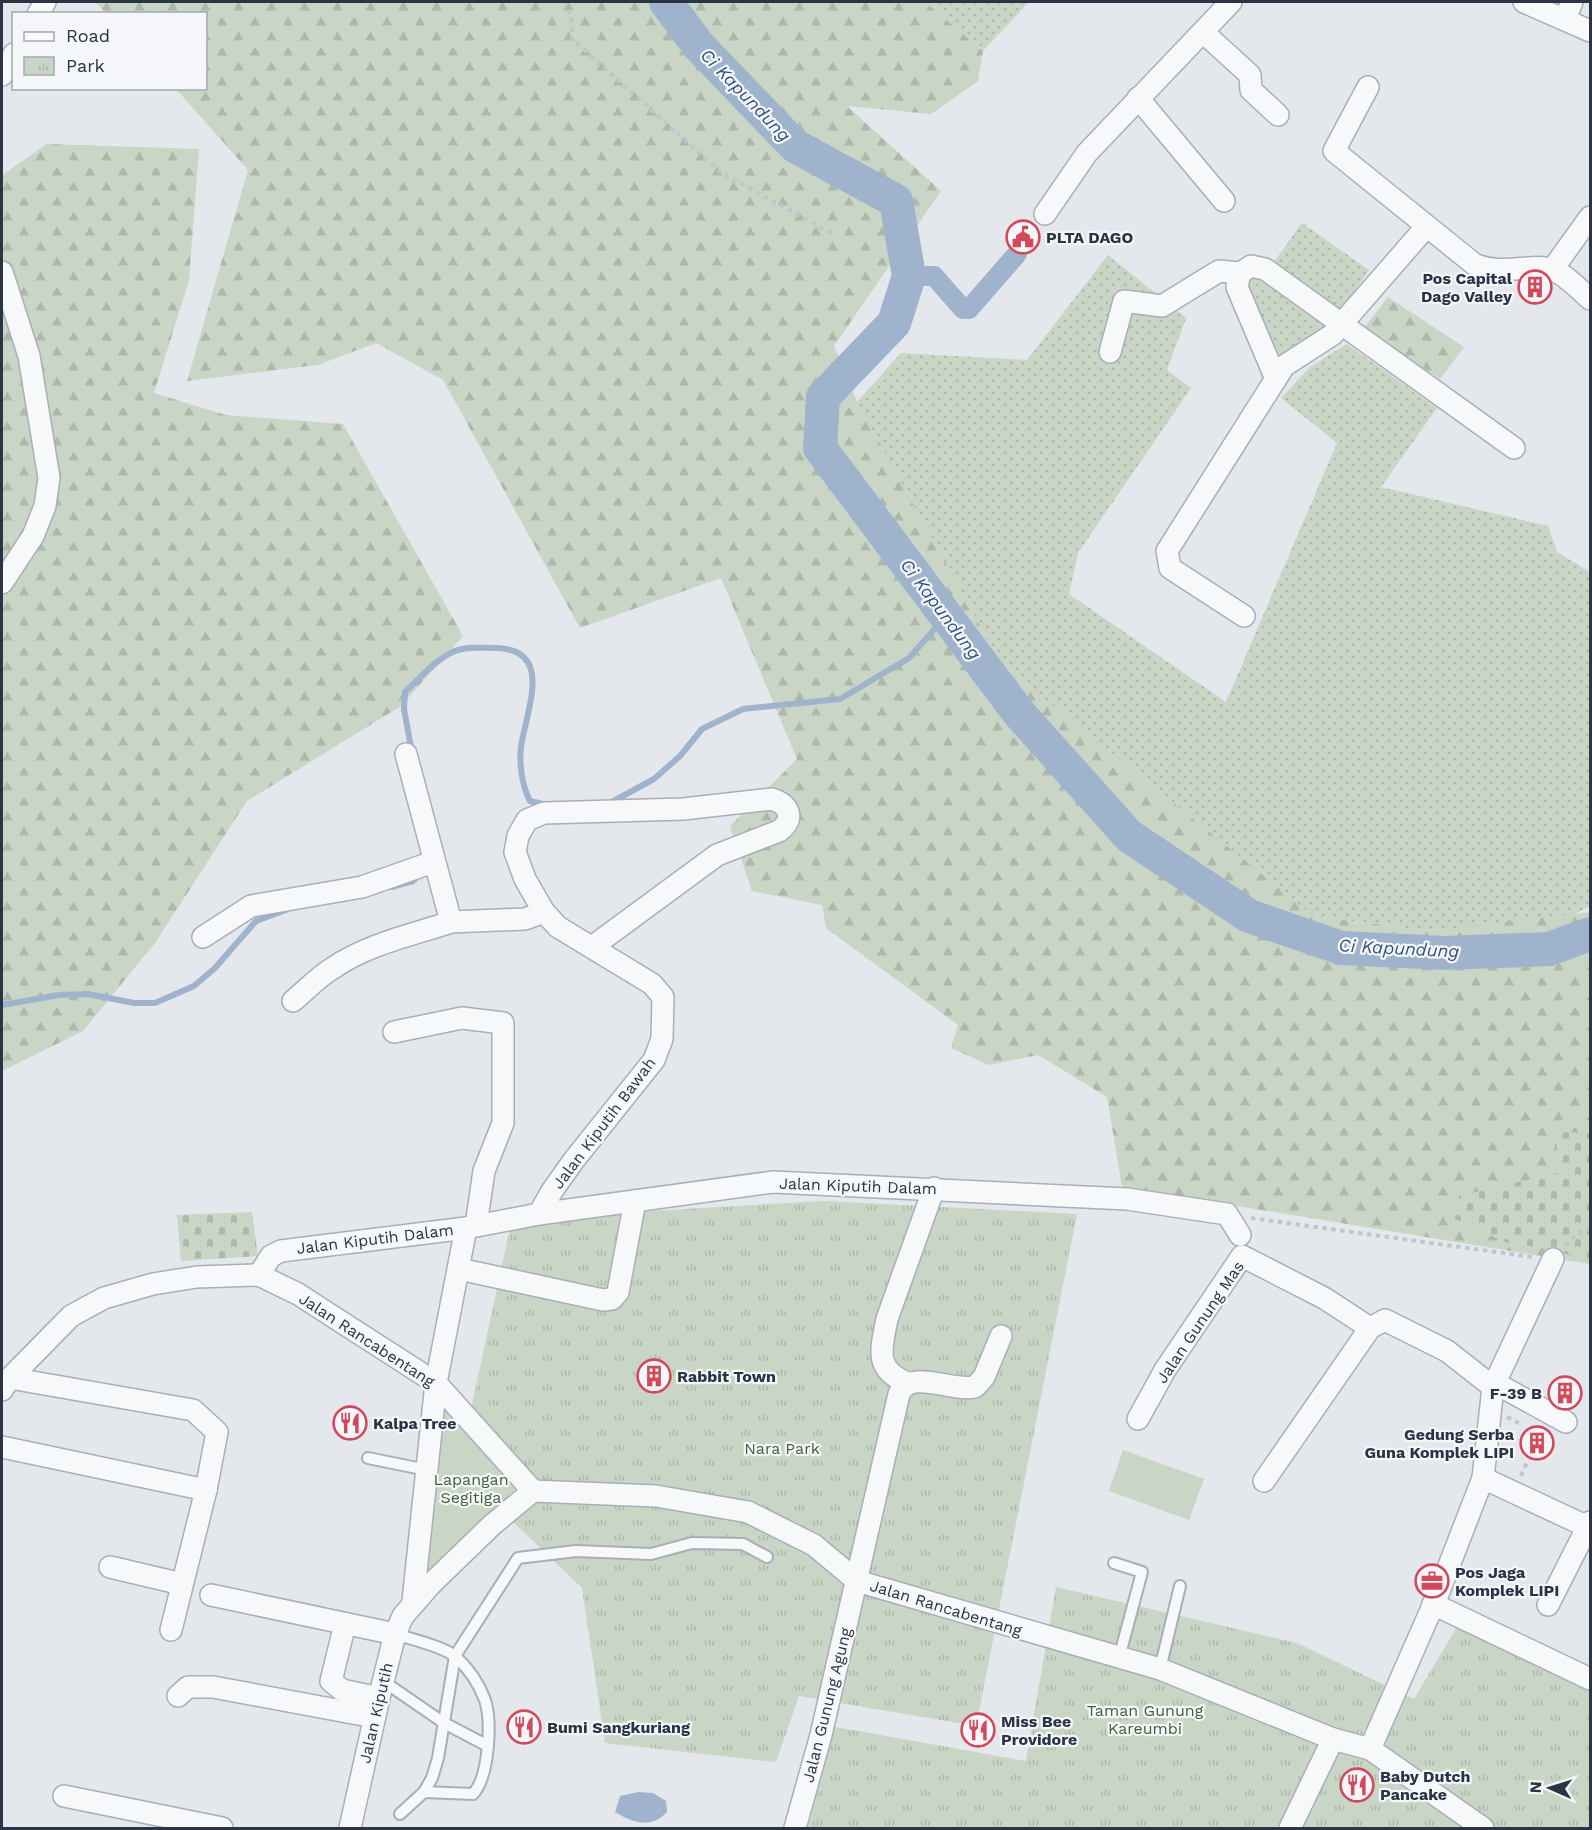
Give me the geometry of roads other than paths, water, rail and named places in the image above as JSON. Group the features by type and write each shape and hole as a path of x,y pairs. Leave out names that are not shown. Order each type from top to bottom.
{"street":[{"path":"1045,213 1087,153 1231,2"},
{"path":"1524,2 1568,10 1590,31"},
{"path":"1203,32 1250,75 1251,90 1278,115"},
{"path":"2,75 12,58"},
{"path":"1368,87 1334,152 1481,267 1497,271 1552,270 1572,282 1590,299"},
{"path":"1138,98 1224,201"},
{"path":"1552,270 1590,217"},
{"path":"1244,616 1170,568 1167,551 1284,366 1332,335 1427,226"},
{"path":"1110,352 1124,301 1162,306 1219,271 1240,273 1251,266 1265,269 1514,448"},
{"path":"2,272 29,356 50,478 45,506 33,536 2,583"},
{"path":"1240,273 1237,287 1276,379"},
{"path":"406,754 433,862 451,922"},
{"path":"293,1001 331,968 380,945 451,922 525,919 543,912 525,879 514,852 518,836 527,820 544,813 683,809 772,800 781,802 788,809 790,816 787,825 779,831 717,855 592,947"},
{"path":"203,937 251,906 362,887 433,862"},
{"name":"Jalan Kiputih Bawah","path":"539,1214 568,1167 654,1060 662,1039 663,997 652,984 558,927 543,912"},
{"path":"394,1032 462,1018 503,1023 502,1123 484,1171 471,1226"},
{"name":"Jalan Kiputih Dalam","path":"259,1275 271,1256 281,1251 773,1182 1127,1199 1227,1214 1240,1235"},
{"path":"934,1188 887,1319 884,1335 885,1370 907,1383 914,1381 964,1389 975,1387 984,1377 1001,1336"},
{"path":"459,1269 612,1299 618,1292 635,1201"},
{"name":"Jalan Kiputih Dalam","path":"436,1383 459,1269 471,1226"},
{"name":"Jalan Gunung Mas","path":"1138,1419 1165,1370 1242,1256 1324,1298 1370,1328"},
{"path":"1370,1749 1433,1604 1482,1478 1494,1385 1552,1260"},
{"name":"Jalan Rancabentang","path":"6,1384 71,1316 104,1298 153,1284 197,1277 259,1275 298,1294 436,1383 533,1491 656,1496 748,1512 814,1545 857,1581 1160,1669 1333,1739 1370,1749 1483,1828"},
{"path":"1264,1481 1370,1328 1385,1320 1447,1351 1494,1385 1566,1422"},
{"name":"Jalan Kiputih","path":"413,1601 436,1383"},
{"name":"Jalan Gunung Agung","path":"795,1828 821,1735 898,1394 907,1383"},
{"path":"6,1384 193,1410 217,1432 206,1490 171,1630"},
{"path":"2,1447 206,1490"},
{"path":"1482,1478 1590,1526 1548,1605"},
{"name":"Jalan Kiputih","path":"350,1828 395,1634 403,1616 413,1601 492,1526 533,1491"},
{"path":"110,1567 182,1584"},
{"path":"211,1595 395,1634"},
{"path":"1433,1604 1590,1679"},
{"path":"345,1624 332,1681 342,1690 379,1699"},
{"path":"178,1696 188,1687 213,1687 379,1699"},
{"path":"1290,1828 1333,1739"},
{"path":"64,1796 222,1828"}],"lane":[{"path":"368,1458 427,1470"},
{"path":"400,1814 424,1792 438,1758 455,1656 518,1558 576,1551 651,1554 692,1543 743,1544 768,1557"},
{"path":"1114,1563 1142,1572 1119,1658"},
{"path":"1160,1669 1180,1586"},
{"path":"395,1634 455,1656 475,1679 485,1701 488,1746 480,1786 473,1794 424,1792"},
{"path":"379,1699 444,1723 488,1746"}],"water":[{"path":"638,1792 653,1793 666,1801 667,1812 655,1821 642,1822 628,1819 615,1812 620,1796"}],"waterway":[{"name":"Ci Kapundung","path":"666,2 699,46 795,146 896,201 909,276 894,323 823,397 820,448 1018,712 1129,836 1249,916 1341,948 1444,953 1549,949 1590,934"},
{"path":"909,276 934,276 963,309 969,309 1017,254"},
{"path":"610,803 654,779 680,756 702,729 743,709 840,699 909,658 947,615"},
{"path":"412,753 404,709 405,692 435,664 455,651 465,648 496,648 514,651 526,659 531,670 533,684 520,753 523,782 530,801 547,805"},
{"path":"392,887 413,881 420,874"},
{"path":"2,1005 59,995 88,994 134,1003 155,1003 194,986 215,968 256,921 286,910"}],"place":[{"name":"PLTA DAGO","path":"1023,237"},
{"name":"Pos Capital Dago Valley","path":"1535,287"},
{"name":"Rabbit Town","path":"654,1376"},
{"name":"F-39 B","path":"1565,1393"},
{"name":"Kalpa Tree","path":"350,1423"},
{"name":"Gedung Serba Guna Komplek LIPI","path":"1537,1443"},
{"name":"Pos Jaga Komplek LIPI","path":"1432,1581"},
{"name":"Bumi Sangkuriang","path":"524,1727"},
{"name":"Miss Bee Providore","path":"978,1730"},
{"name":"Baby Dutch Pancake","path":"1357,1785"}],"park label":[{"name":"Nara Park","path":"782,1448"},
{"name":"Lapangan Segitiga","path":"471,1488"},
{"name":"Taman Gunung Kareumbi","path":"1145,1719"}]}
